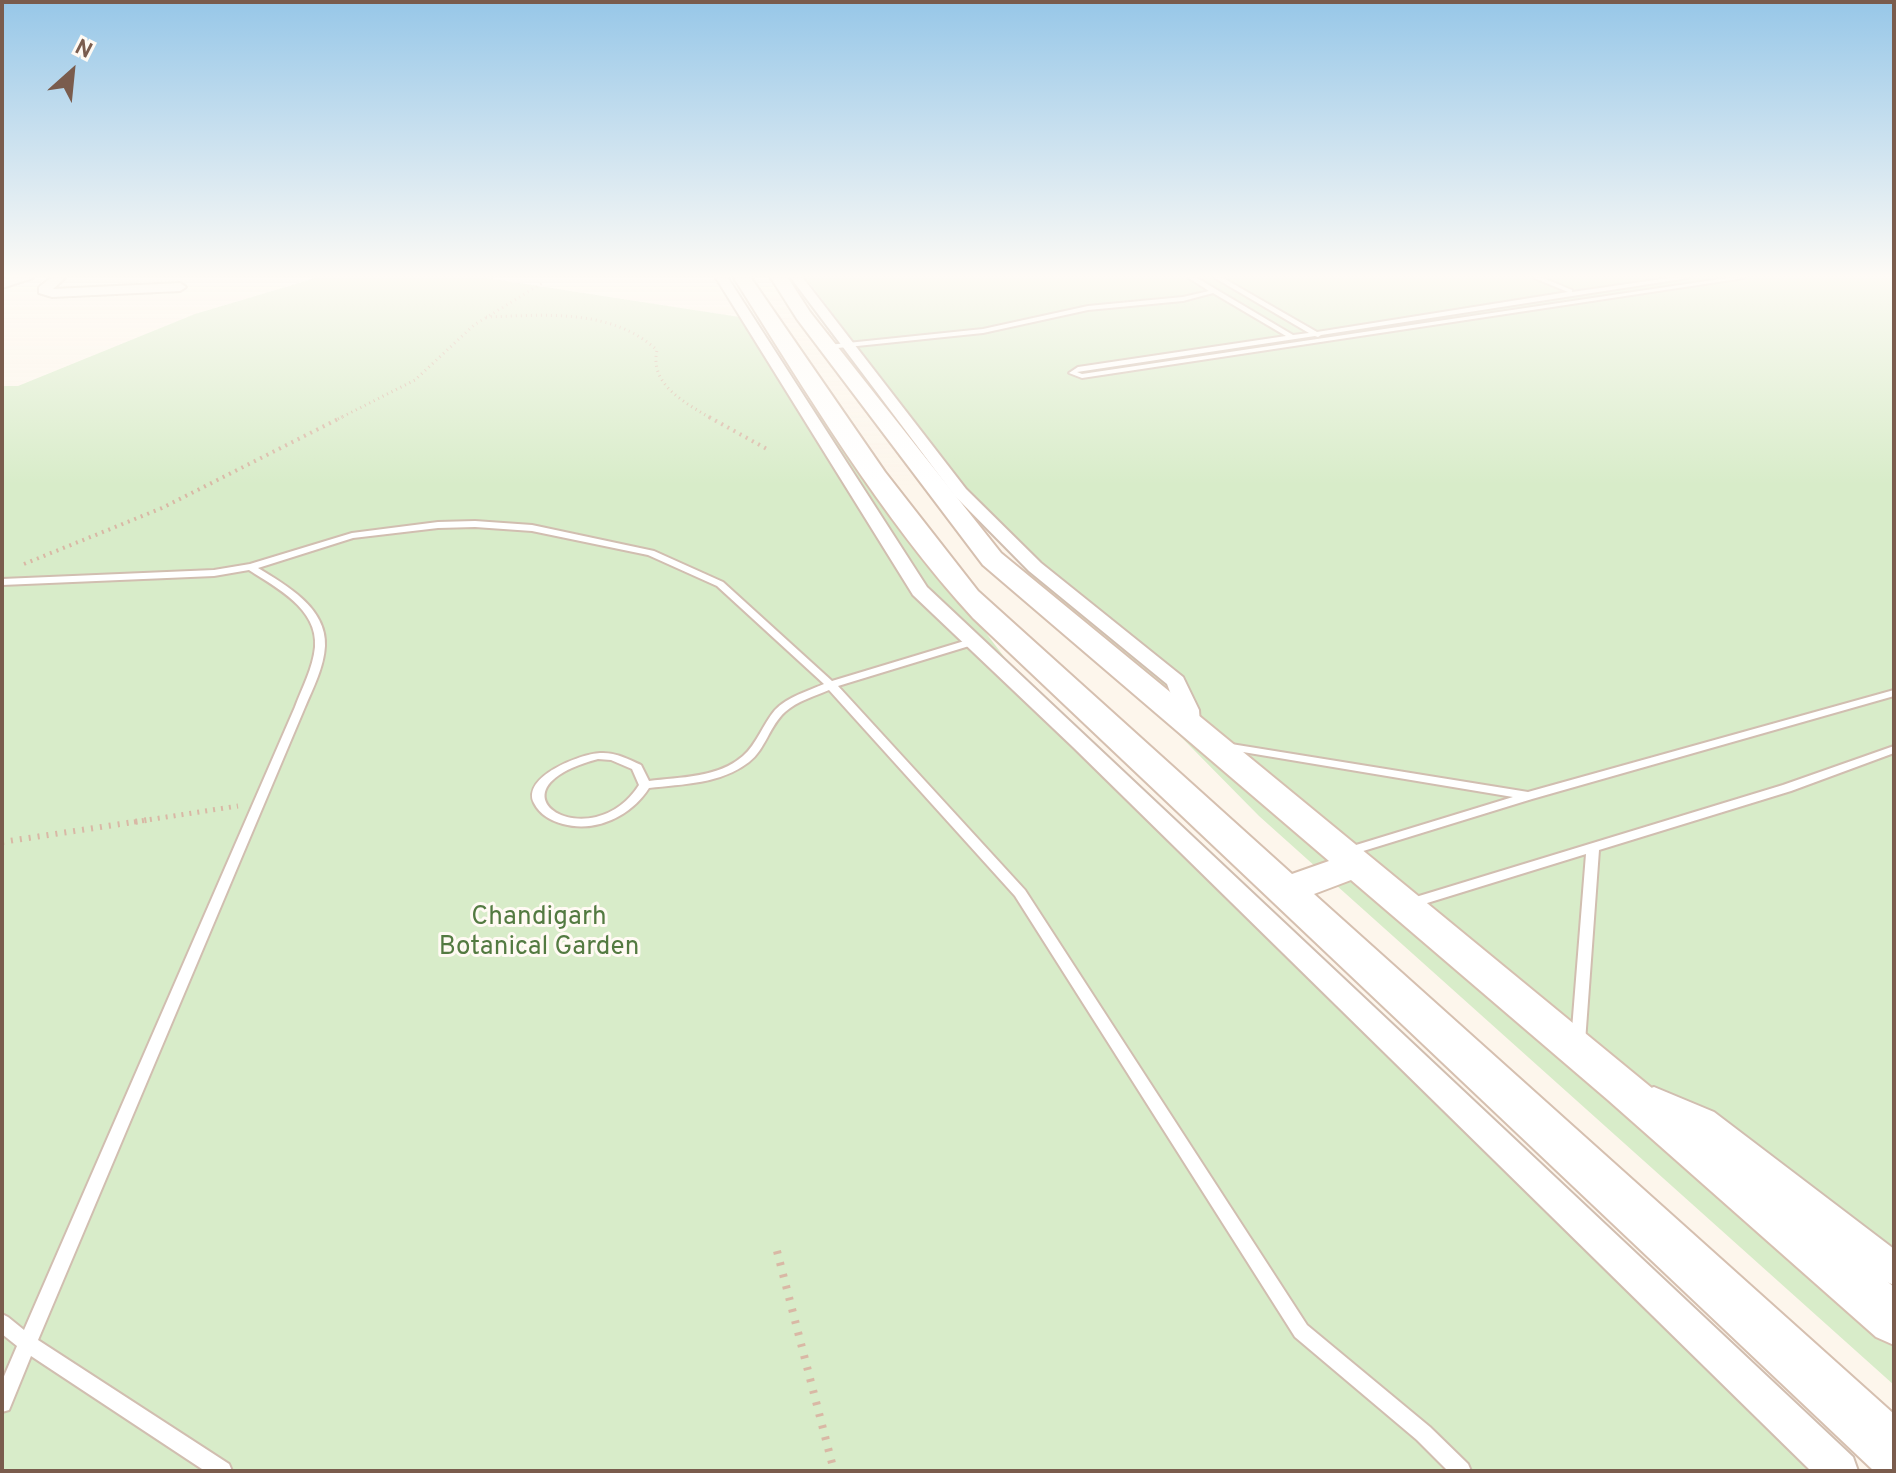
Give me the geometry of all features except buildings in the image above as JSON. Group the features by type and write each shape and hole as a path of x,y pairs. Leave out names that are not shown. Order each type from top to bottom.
{"main road":[{"path":"787,347 951,579 1284,891 1894,1451"},
{"path":"838,347 992,559 1623,1087 1894,1320"},
{"path":"1284,891 1349,859"}],"street":[{"path":"765,347 920,591 1839,1471"},
{"path":"1623,1087 1703,1121 1894,1269"}],"lane":[{"path":"1233,347 1078,369 1072,373 1085,376 1289,347"},
{"path":"2,582 159,577 251,567 352,536 438,525 532,528 651,553 720,584 831,685 1020,893 1301,1331 1330,1358 1407,1418 1461,1471"},
{"path":"2,1403 300,707 321,646 318,624 290,593 251,567"},
{"path":"645,785 710,777 730,769 748,758 780,711 795,701 831,685 975,641"},
{"path":"1349,859 1528,796 1894,693"},
{"path":"1200,734 1528,796"},
{"path":"1403,905 1787,788 1894,749"},
{"path":"598,756 613,757 637,767 645,785 640,796 629,807 595,820 560,819 547,812 540,802 539,791 553,772 566,764 598,756"},
{"path":"1578,1050 1593,847"},
{"path":"2,1323 27,1343 222,1471"}],"path":[{"path":"13,569 162,508 415,380 452,347"},
{"path":"654,347 657,350 655,371 659,378 690,404 767,449"},
{"path":"2,842 259,803"},
{"path":"777,1251 834,1471"}],"green space":[{"name":"Chandigarh Botanical Garden","path":"115,347 768,347 1037,700 1828,1471 2,1471 2,386 18,386"},
{"path":"858,347 1894,347 1894,1385 1259,816 1052,606"}]}
